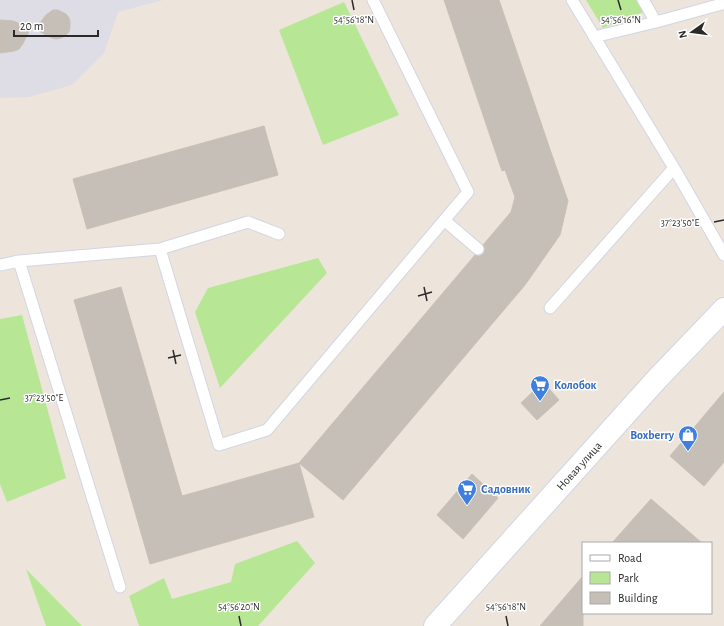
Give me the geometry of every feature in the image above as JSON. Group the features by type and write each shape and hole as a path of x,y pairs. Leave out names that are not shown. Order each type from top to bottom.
{"street":[{"name":"Новая улица","path":"435,626 657,379 724,309"}],"lane":[{"path":"160,249 219,444 267,430 468,192 373,0"},
{"path":"572,0 674,168 724,255"},
{"path":"643,0 656,22"},
{"path":"594,37 722,4"},
{"path":"550,308 674,168"},
{"path":"444,220 478,248"},
{"path":"0,265 19,261 160,249 248,222 279,234"},
{"path":"19,261 120,588"}],"shaded area":[{"path":"0,0 163,0 118,12 104,53 72,85 29,97 0,98"}],"green space":[{"path":"586,0 636,0 644,12 603,28"},
{"path":"344,2 399,115 323,145 279,30"},
{"path":"318,258 327,273 220,388 195,312 208,288"},
{"path":"22,315 66,478 7,502 0,484 0,319"},
{"path":"297,541 315,563 258,626 139,626 129,596 164,578 172,599 231,582 235,564"},
{"path":"26,569 82,626 46,626"}],"building":[{"path":"444,0 499,0 568,201 560,235 525,285 343,500 299,463 475,255 480,256 484,253 485,250 483,245 511,212 515,197 505,170 502,171"},
{"path":"53,10 58,10 66,14 70,22 69,32 65,36 56,39 35,29 46,15"},
{"path":"0,20 13,21 31,28 19,49 0,53"},
{"path":"264,126 278,175 87,229 73,179"},
{"path":"121,287 182,496 299,463 314,517 150,564 74,300"},
{"name":"Колобок","path":"543,382 559,400 537,420 521,403"},
{"path":"724,392 724,462 704,486 670,456"},
{"name":"Садовник","path":"472,474 498,498 463,539 437,515"},
{"path":"651,499 701,542 613,542"},
{"path":"582,577 583,626 540,626"}],"place":[{"name":"Колобок","path":"540,402"},
{"name":"Boxberry","path":"688,452"},
{"name":"Садовник","path":"467,506"}]}
